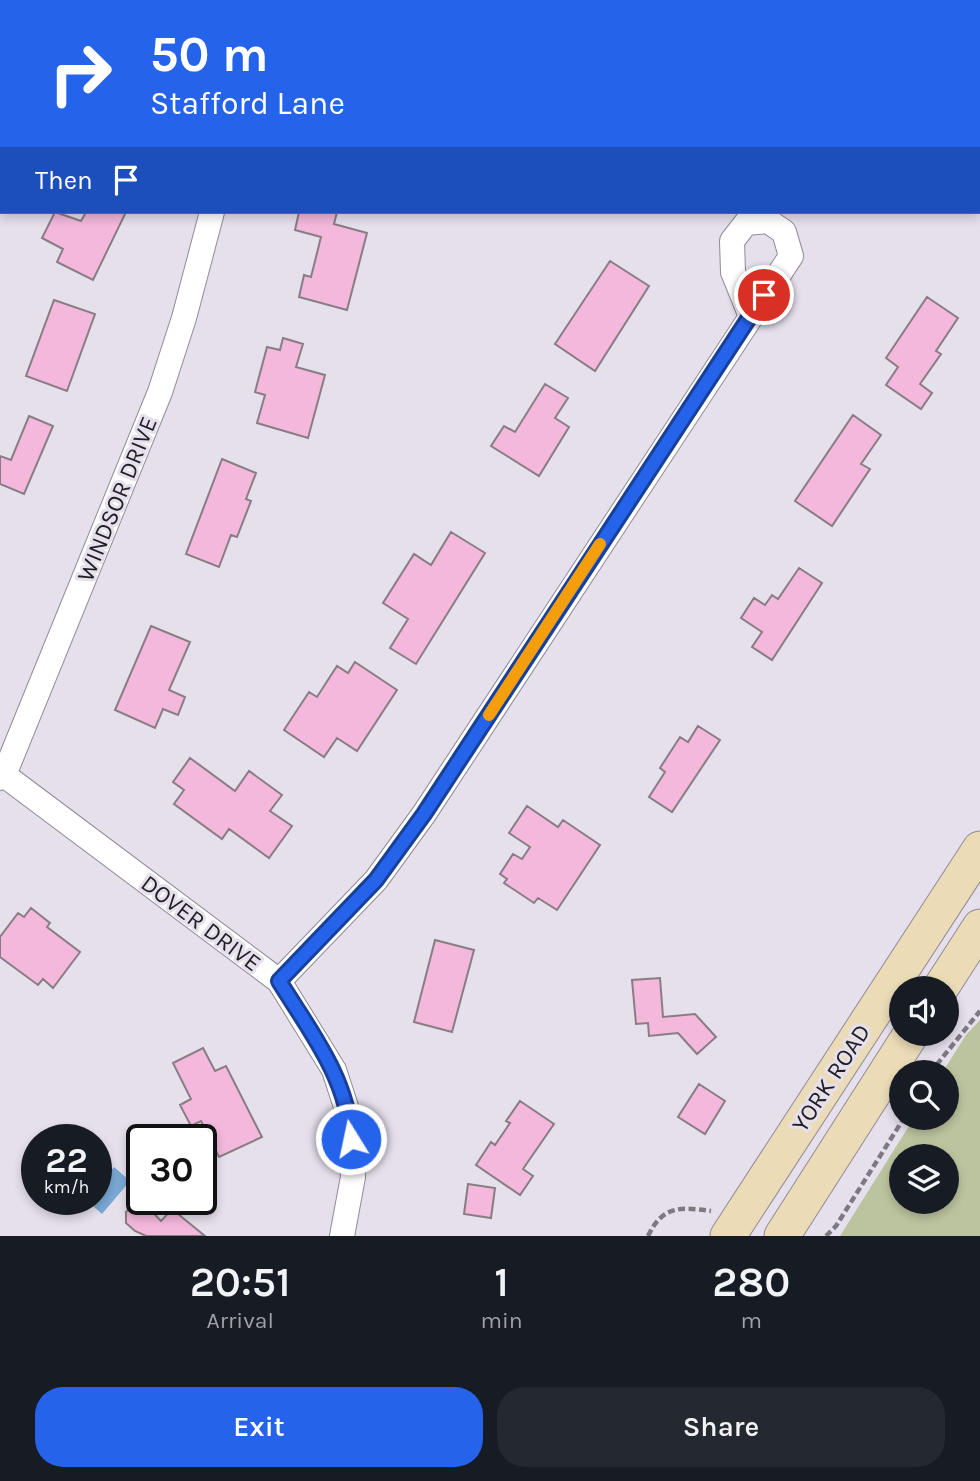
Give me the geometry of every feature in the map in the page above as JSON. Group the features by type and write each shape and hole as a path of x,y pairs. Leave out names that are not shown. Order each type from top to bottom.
{"main road":[{"name":"YORK ROAD","path":"722,1224 980,849"},
{"path":"948,976 980,927"},
{"name":"YORK ROAD","path":"782,1236 903,1046"}],"street":[{"name":"WINDSOR DRIVE","path":"2,777 160,392 184,318 211,214"},
{"path":"279,981 376,880 424,814 750,314"},
{"name":"DOVER DRIVE","path":"2,777 279,981 334,1070 350,1119 353,1177 342,1236"}],"path":[{"path":"940,1060 980,1011"},
{"path":"826,1236 836,1226 896,1130"},
{"path":"648,1236 654,1223 670,1210 688,1208 722,1224"}],"green space":[{"path":"980,1020 980,1236 840,1236 889,1158 889,1214 959,1214 959,1144 898,1144 906,1130 959,1130 959,1060 950,1060 966,1035"}],"water":[{"path":"114,1167 126,1178 126,1186 112,1202"}],"building":[{"path":"54,214 81,221 85,214 125,214 93,280 57,262 63,249 42,238"},
{"path":"299,214 336,214 334,224 367,233 347,310 299,297 304,275 311,277 321,237 295,230"},
{"path":"610,261 649,286 595,371 555,344"},
{"path":"927,297 958,318 936,351 941,354 920,384 932,393 921,409 886,385 898,367 886,358"},
{"path":"54,300 95,314 67,391 26,376"},
{"path":"283,338 303,344 296,367 325,375 308,438 257,423 265,395 255,392 267,347 280,350"},
{"path":"545,384 568,398 555,418 569,427 539,476 491,446 504,426 515,432"},
{"path":"853,415 881,435 861,464 870,469 832,526 795,501"},
{"path":"29,416 53,426 24,494 0,484 0,456 11,460"},
{"path":"222,459 256,473 246,499 251,501 237,537 231,535 219,567 186,554"},
{"path":"451,532 485,553 416,664 390,648 408,619 383,603 414,554 431,565"},
{"path":"799,568 822,583 772,660 752,647 762,632 741,618 754,598 765,605 772,595 778,599"},
{"path":"151,626 190,642 169,690 185,697 178,715 163,709 155,728 115,710"},
{"path":"355,662 397,690 357,751 337,738 324,757 284,730 309,692 317,697 337,666 348,673"},
{"path":"698,726 720,740 672,812 649,797 665,772 660,768 680,737 688,742"},
{"path":"190,758 235,791 249,771 282,795 270,811 292,826 269,858 229,829 222,839 174,804 184,790 173,782"},
{"path":"527,806 558,827 563,820 600,845 557,910 538,898 534,903 504,883 507,879 500,874 513,854 522,859 530,847 509,833"},
{"path":"31,908 50,923 47,927 80,952 53,988 43,979 38,985 0,957 0,937 18,913 24,917"},
{"path":"435,940 474,950 452,1032 414,1022"},
{"path":"660,978 663,1017 695,1014 716,1037 697,1054 678,1033 649,1036 648,1023 636,1024 632,980"},
{"path":"203,1048 215,1071 226,1066 262,1137 219,1157 217,1124 202,1124 201,1121 190,1124 180,1105 191,1099 173,1063"},
{"path":"699,1084 725,1101 705,1134 678,1117"},
{"path":"520,1101 554,1124 523,1169 533,1176 520,1195 476,1165 491,1142 495,1145 510,1123 506,1121"},
{"path":"468,1184 495,1188 491,1218 464,1214"},
{"path":"126,1215 155,1215 161,1221 166,1215 179,1215 205,1236 146,1236 126,1223"}],"slow traffic":[{"path":"489,715 600,544"}],"route":[{"path":"351,1139 350,1119 334,1070 279,981 376,880 424,814 764,295"}]}
